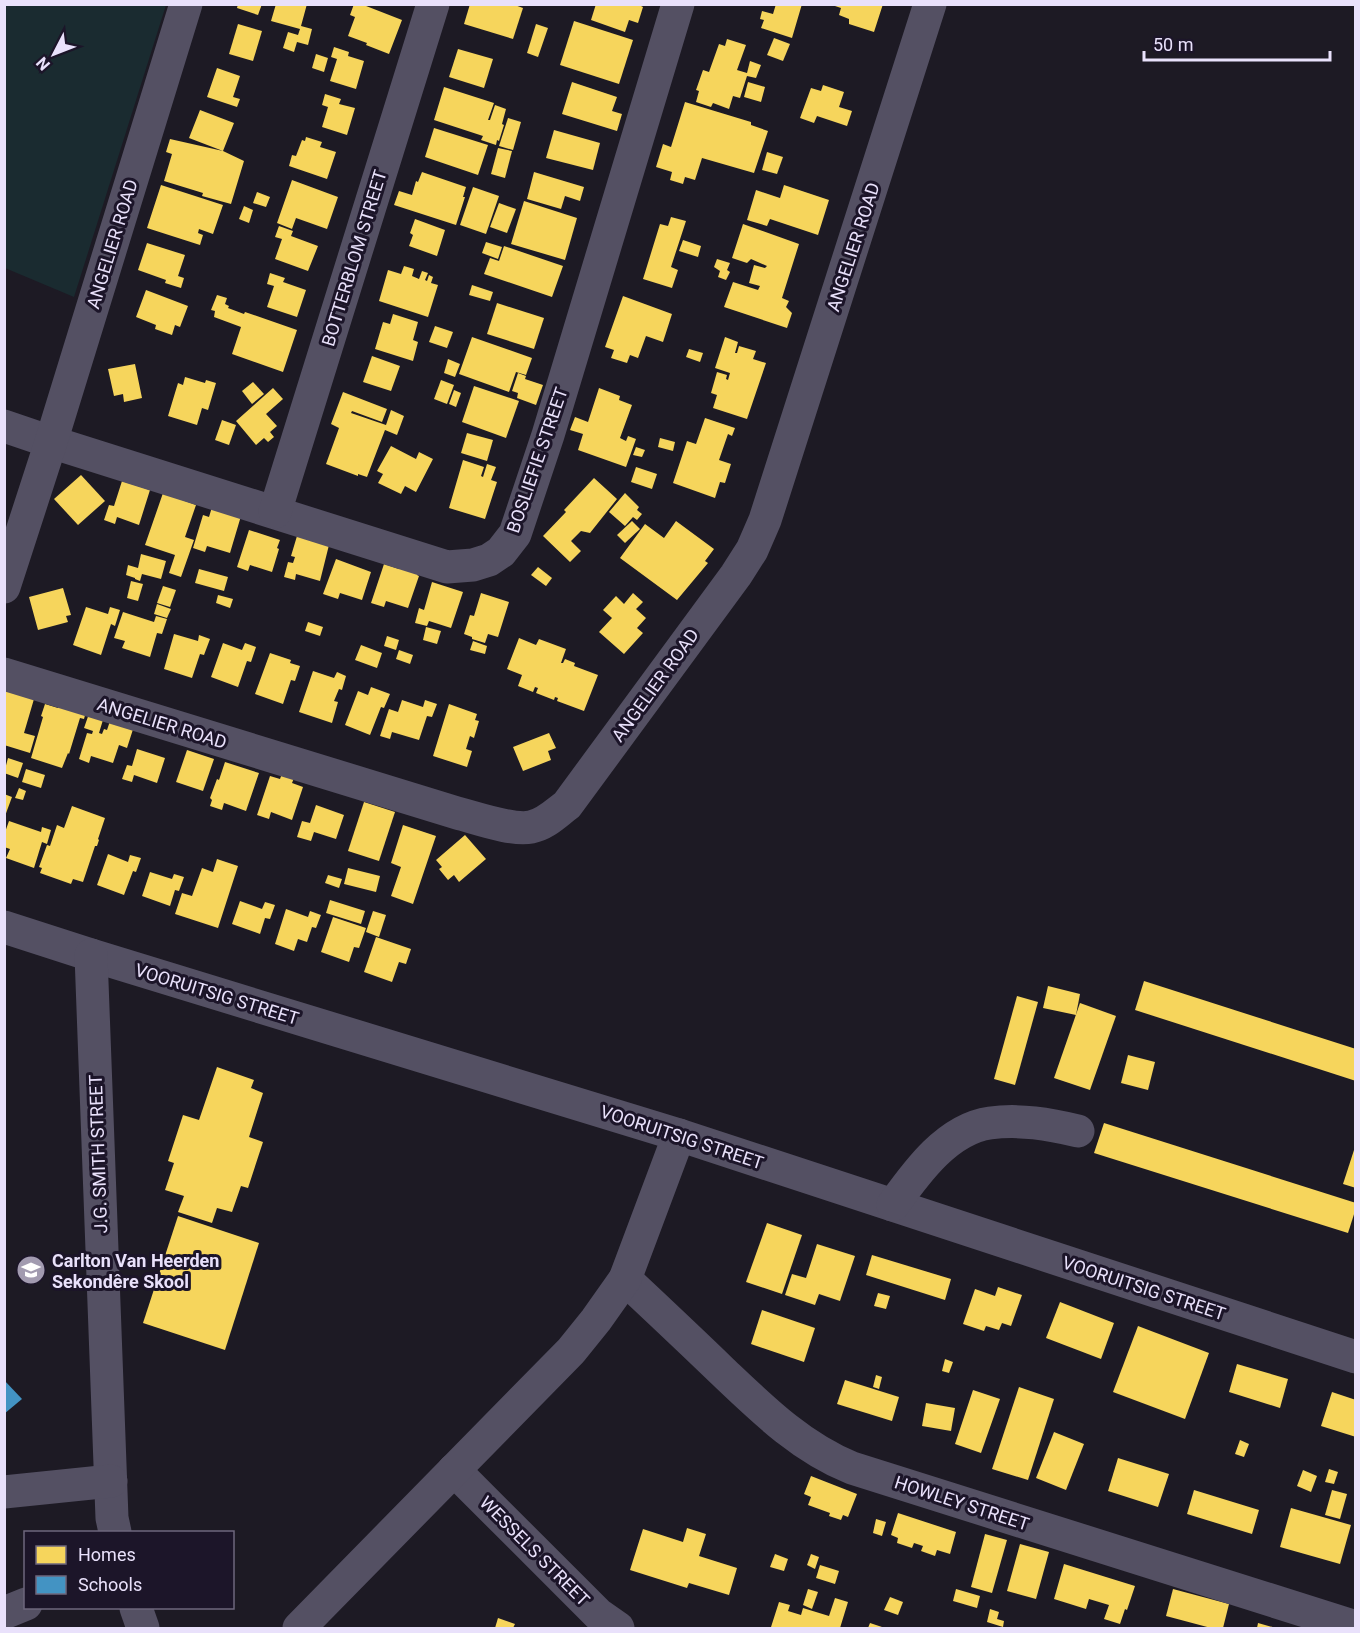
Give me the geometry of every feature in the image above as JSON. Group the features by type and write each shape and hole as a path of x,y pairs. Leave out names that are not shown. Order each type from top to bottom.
{"street":[{"name":"ANGELIER ROAD","path":"4,587 186,4"},
{"name":"BOTTERBLOM STREET","path":"275,512 433,4"},
{"name":"BOSLIEFIE STREET","path":"4,426 447,567 473,565 489,560 501,552 515,534 548,435 678,4"},
{"name":"ANGELIER ROAD","path":"4,674 505,826 530,828 550,819 567,805 752,550 765,520 930,4"},
{"name":"VOORUITSIG STREET","path":"4,927 679,1135 1356,1357"},
{"name":"J.G. SMITH STREET","path":"91,955 112,1518 115,1531"},
{"path":"893,1206 927,1161 946,1144 968,1130 988,1123 1019,1121 1078,1131"},
{"path":"299,1629 571,1351 596,1320 625,1279 679,1135"},
{"name":"HOWLEY STREET","path":"625,1279 765,1412 803,1442 831,1459 1356,1627"},
{"name":"WESSELS STREET","path":"454,1470 598,1614 618,1629"},
{"path":"4,1492 111,1480"},
{"path":"4,1613 24,1605"},
{"path":"136,1609 143,1629"}],"shaded area":[{"path":"4,5 166,5 74,297 5,268"}],"building: Homes":[{"path":"238,4 262,4 258,15 237,8"},
{"path":"276,4 307,4 301,26 312,29 308,45 297,42 294,52 283,48 288,32 298,35 300,29 271,21"},
{"path":"354,4 361,4 402,20 389,54 348,36 355,17 350,15"},
{"path":"470,4 512,4 523,8 513,39 464,24"},
{"path":"596,4 637,4 643,7 638,23 629,20 625,32 591,20"},
{"path":"776,4 802,4 792,38 761,28 764,20 760,19 762,11 773,14"},
{"path":"883,4 874,32 849,24 849,19 839,15 841,8 832,5"},
{"path":"574,21 633,40 619,84 560,65"},
{"path":"238,24 262,31 253,61 229,54"},
{"path":"536,24 548,28 538,57 527,53"},
{"path":"774,38 790,44 783,61 767,55"},
{"path":"727,39 746,45 737,70 747,73 750,61 761,65 756,78 747,76 740,98 733,96 729,109 713,103 711,107 696,102 699,91 696,90 703,70 709,72 719,44 725,46"},
{"path":"334,47 349,52 348,56 364,61 356,89 330,81 337,59 331,57"},
{"path":"458,49 493,59 484,88 449,77"},
{"path":"316,54 328,58 324,72 312,68"},
{"path":"217,68 240,76 233,97 240,99 237,107 207,97"},
{"path":"572,82 617,97 612,111 622,114 617,131 562,114"},
{"path":"748,82 765,87 761,102 744,97"},
{"path":"823,85 844,92 839,107 852,111 847,126 817,116 814,123 800,118 811,88 821,91"},
{"path":"444,87 494,103 488,120 490,120 495,105 506,109 502,124 504,125 496,145 481,140 483,136 434,120"},
{"path":"325,94 341,99 339,104 355,108 347,135 322,127 328,107 322,105"},
{"path":"685,102 751,122 751,125 768,131 754,173 702,158 695,180 685,177 683,184 670,180 672,172 656,167 663,144 671,147"},
{"path":"200,110 234,123 223,151 189,138"},
{"path":"508,118 521,122 513,150 499,146"},
{"path":"434,128 488,145 478,175 425,157"},
{"path":"554,130 600,143 593,170 546,158"},
{"path":"306,137 322,142 320,147 336,152 327,179 289,166 292,155 296,156 302,140 305,141"},
{"path":"170,139 223,151 244,161 231,204 202,196 203,193 164,181 172,154 166,152"},
{"path":"498,148 512,151 505,178 491,174"},
{"path":"767,152 783,157 777,174 762,170"},
{"path":"422,172 466,187 456,225 394,205 399,191 412,195 416,181 418,182"},
{"path":"534,172 584,187 580,201 565,196 561,209 527,199"},
{"path":"292,180 338,197 327,229 296,218 292,229 277,223"},
{"path":"161,185 223,205 213,234 199,229 198,233 203,235 200,245 147,228"},
{"path":"784,185 829,200 818,235 770,219 767,226 747,220 756,190 780,198"},
{"path":"473,187 499,196 486,234 460,225"},
{"path":"257,192 270,197 266,207 253,203"},
{"path":"524,201 577,218 565,260 511,244"},
{"path":"499,203 516,209 507,233 490,227"},
{"path":"244,206 253,210 249,223 239,219"},
{"path":"671,217 686,221 671,267 678,270 672,288 643,279 660,224 668,226"},
{"path":"415,219 445,230 437,256 409,246 413,235 410,233"},
{"path":"743,224 799,244 782,298 789,301 786,307 792,313 787,328 724,307 733,282 758,290 760,286 749,283 754,265 765,268 767,266 751,259 747,263 732,258"},
{"path":"279,226 293,231 291,236 318,246 308,271 275,259 282,239 275,237"},
{"path":"683,240 701,246 698,257 679,251"},
{"path":"486,242 502,247 498,259 482,253"},
{"path":"147,243 185,255 178,276 184,278 181,288 138,270"},
{"path":"504,246 563,266 552,297 484,274 490,258 499,261"},
{"path":"717,259 730,263 727,270 730,272 726,280 718,277 720,271 714,267"},
{"path":"404,266 414,269 412,276 419,279 422,271 428,273 425,280 427,281 429,275 433,277 431,283 438,285 428,317 379,301 388,270 401,274"},
{"path":"270,273 285,278 283,282 306,290 297,317 267,307 274,286 267,284"},
{"path":"472,285 493,292 490,301 469,295"},
{"path":"146,290 188,306 180,327 175,325 172,335 155,329 156,325 136,317"},
{"path":"217,295 227,298 225,304 229,306 228,308 297,330 283,372 232,354 241,327 214,317 215,311 211,310"},
{"path":"623,296 672,314 663,342 646,336 638,358 630,355 627,363 611,358 614,350 605,347"},
{"path":"497,303 544,318 534,349 487,334"},
{"path":"393,314 418,322 413,340 418,342 413,361 375,349 383,322 390,324"},
{"path":"435,326 453,332 447,348 429,342"},
{"path":"472,337 532,358 526,375 516,372 509,392 459,374"},
{"path":"725,337 738,342 735,353 739,346 756,351 753,359 766,363 747,419 713,408 717,395 711,393 717,372 727,375 728,380 730,373 715,368"},
{"path":"689,349 703,353 700,362 686,357"},
{"path":"372,356 400,366 391,391 363,382"},
{"path":"448,359 460,364 455,377 444,373"},
{"path":"135,364 142,398 124,402 123,394 114,396 108,369"},
{"path":"518,373 526,376 525,379 543,385 536,405 517,398 518,393 512,391"},
{"path":"185,377 205,383 206,380 216,383 208,410 202,408 197,425 168,416 178,383 183,385"},
{"path":"441,380 454,385 447,404 434,399"},
{"path":"253,382 264,394 252,404 242,391"},
{"path":"474,386 519,401 506,438 462,422"},
{"path":"273,388 283,399 266,414 277,426 270,432 274,437 268,442 264,438 256,445 236,421"},
{"path":"599,388 620,396 619,400 632,405 620,438 626,441 628,436 636,439 626,467 578,450 583,434 570,430 575,417 588,422"},
{"path":"454,390 461,393 456,407 449,404"},
{"path":"343,392 387,409 382,422 352,411 351,413 386,425 391,410 404,416 397,435 385,430 367,477 326,464 339,428 331,424"},
{"path":"705,418 735,428 732,436 728,434 719,460 731,464 725,483 720,482 715,498 673,483 687,441 696,444"},
{"path":"222,420 236,425 229,445 215,440"},
{"path":"467,433 493,440 487,461 461,453"},
{"path":"660,438 675,442 673,451 658,447"},
{"path":"391,446 416,459 419,452 433,459 416,492 405,486 401,494 378,483 383,474 377,471"},
{"path":"636,447 645,450 642,457 633,455"},
{"path":"463,460 484,467 481,476 483,477 487,464 496,467 491,480 497,482 485,519 449,508"},
{"path":"636,467 657,474 652,489 631,482"},
{"path":"81,475 105,501 78,525 54,499"},
{"path":"594,478 617,499 590,533 581,531 571,541 581,551 570,562 543,536"},
{"path":"122,481 150,490 139,525 117,517 115,524 104,520 109,505 114,506"},
{"path":"163,493 196,505 185,537 194,540 181,577 169,573 175,555 145,545"},
{"path":"625,493 639,507 637,510 642,514 637,520 633,517 625,526 609,512"},
{"path":"212,507 241,516 230,553 207,546 205,552 193,548 203,515 209,517"},
{"path":"632,521 640,529 625,543 617,535"},
{"path":"676,521 714,549 705,561 708,563 677,600 620,558 645,524 664,538"},
{"path":"249,530 280,540 272,572 250,565 248,571 237,567"},
{"path":"297,536 329,545 320,581 296,574 295,580 284,577 288,562 293,563 295,557 291,556"},
{"path":"141,554 166,561 161,579 142,574 140,581 126,575 128,565 138,568"},
{"path":"336,559 371,572 362,600 340,593 338,599 323,594"},
{"path":"402,559 420,565 417,575 419,576 408,608 386,601 384,607 371,603 384,564 399,569"},
{"path":"538,567 552,578 546,586 531,575"},
{"path":"199,569 228,577 224,591 195,583"},
{"path":"131,581 143,584 138,601 127,598"},
{"path":"432,582 463,592 451,628 429,621 427,626 415,623 419,608 424,610"},
{"path":"163,586 176,590 170,607 157,603"},
{"path":"63,588 71,615 66,616 68,622 38,630 29,597"},
{"path":"481,593 509,602 498,637 488,634 485,643 464,634 470,615 474,616"},
{"path":"633,593 643,602 636,609 646,618 637,628 643,633 624,654 599,632 612,618 603,610 616,596 624,604"},
{"path":"218,595 233,599 230,608 216,603"},
{"path":"157,604 171,609 167,618 154,614"},
{"path":"86,607 108,614 110,607 120,610 115,626 111,624 101,655 73,645"},
{"path":"123,612 154,622 156,616 167,619 162,634 157,633 150,657 122,648 125,641 114,638"},
{"path":"308,622 323,627 320,636 305,631"},
{"path":"426,627 441,631 437,644 423,640"},
{"path":"174,634 198,641 199,635 210,639 204,655 200,654 192,678 164,669"},
{"path":"387,636 399,640 396,650 384,646"},
{"path":"519,638 536,645 539,639 566,649 561,663 565,659 575,663 574,666 598,675 584,711 557,701 558,698 555,697 554,700 536,693 538,688 535,687 533,692 518,686 522,675 507,669"},
{"path":"473,641 487,646 485,654 470,650"},
{"path":"223,643 242,650 245,643 256,647 251,662 247,661 238,687 211,677"},
{"path":"361,645 382,653 377,668 355,660"},
{"path":"399,650 413,655 410,664 396,659"},
{"path":"270,653 291,660 290,663 300,666 295,681 291,680 283,704 255,694"},
{"path":"313,671 334,678 337,672 346,676 342,690 339,689 334,701 338,702 332,723 299,712"},
{"path":"371,687 390,694 384,708 381,707 370,735 345,725 358,691 368,695"},
{"path":"4,690 34,699 24,733 35,736 30,753 4,745"},
{"path":"402,700 423,707 425,700 437,704 432,717 427,716 419,740 392,732 390,739 380,736 389,709 398,712"},
{"path":"60,702 87,708 84,719 80,718 69,754 62,768 31,758 45,704 58,708"},
{"path":"449,704 477,714 475,720 479,721 474,738 470,736 466,749 472,751 467,767 433,756"},
{"path":"92,705 106,710 99,733 102,734 104,729 107,730 113,712 136,720 127,748 119,745 113,763 91,756 89,763 79,759 87,733 92,734 93,731 84,728"},
{"path":"549,733 556,748 548,751 551,760 523,771 513,747"},
{"path":"137,749 165,758 157,783 134,775 132,782 122,779 127,765 132,766"},
{"path":"187,750 214,759 203,791 176,782"},
{"path":"8,758 23,763 18,778 4,773"},
{"path":"225,762 259,773 246,811 224,803 222,810 210,806 212,800 210,798"},
{"path":"284,768 296,773 292,783 303,787 292,820 271,812 269,819 257,815 270,776 280,779"},
{"path":"26,769 45,775 41,788 22,782"},
{"path":"19,788 26,791 23,800 15,798"},
{"path":"4,794 12,797 5,816 4,816"},
{"path":"364,802 395,812 379,861 348,851"},
{"path":"316,805 344,815 336,839 314,832 311,841 297,837 302,821 310,823"},
{"path":"72,806 105,818 83,882 73,879 71,884 40,873 42,868 39,867 47,845 50,846 57,825 64,828"},
{"path":"9,821 41,832 42,827 51,830 47,844 42,842 34,868 6,858 10,849 4,847 4,835"},
{"path":"403,825 436,836 413,904 391,896 401,867 391,863"},
{"path":"465,835 486,859 459,882 454,875 448,880 439,869 442,867 436,860"},
{"path":"108,854 128,862 130,855 141,858 136,872 133,871 124,895 97,885"},
{"path":"217,859 238,866 218,928 175,914 182,893 192,896 202,868 213,872"},
{"path":"348,868 380,876 376,892 344,884"},
{"path":"150,872 172,879 174,874 184,877 179,891 175,890 170,906 142,896"},
{"path":"328,875 342,879 339,888 325,883"},
{"path":"330,900 365,911 361,924 326,913"},
{"path":"240,901 262,909 265,902 275,905 270,919 265,918 260,934 232,924"},
{"path":"286,909 308,917 310,911 321,915 316,928 312,927 307,942 298,939 294,951 275,944"},
{"path":"373,911 386,915 379,937 366,932"},
{"path":"333,917 366,928 359,948 354,947 349,962 321,952"},
{"path":"376,937 411,949 406,964 399,962 392,982 364,972"},
{"path":"1144,981 1356,1049 1356,1081 1135,1010"},
{"path":"1048,986 1080,994 1076,1015 1043,1008"},
{"path":"1017,996 1038,1002 1015,1085 994,1079"},
{"path":"1080,1003 1116,1016 1090,1090 1054,1078"},
{"path":"1128,1055 1155,1062 1148,1090 1121,1083"},
{"path":"217,1067 254,1080 251,1088 263,1093 249,1137 263,1142 248,1188 241,1186 232,1212 217,1208 212,1223 178,1212 184,1196 165,1190 174,1163 168,1161 183,1115 199,1120"},
{"path":"1104,1123 1356,1203 1348,1233 1094,1153"},
{"path":"1356,1147 1356,1188 1343,1184"},
{"path":"178,1216 259,1243 225,1350 143,1323"},
{"path":"767,1223 802,1235 782,1294 746,1282"},
{"path":"817,1244 855,1256 840,1301 819,1294 815,1305 785,1295 792,1274 806,1278"},
{"path":"872,1255 951,1279 945,1300 866,1275"},
{"path":"998,1287 1022,1295 1011,1326 1002,1323 999,1330 986,1326 984,1331 963,1324 975,1289 995,1296"},
{"path":"878,1293 890,1296 886,1309 874,1306"},
{"path":"1060,1302 1114,1323 1101,1359 1046,1338"},
{"path":"762,1310 815,1328 804,1362 751,1344"},
{"path":"1138,1326 1209,1353 1185,1419 1113,1392"},
{"path":"945,1359 953,1362 949,1373 942,1371"},
{"path":"1237,1364 1288,1379 1280,1408 1229,1392"},
{"path":"876,1375 882,1377 879,1389 873,1387"},
{"path":"845,1380 899,1397 892,1421 837,1404"},
{"path":"1019,1387 1054,1399 1028,1480 992,1469"},
{"path":"973,1390 1000,1399 981,1453 955,1444"},
{"path":"1332,1392 1356,1400 1356,1437 1321,1426"},
{"path":"926,1403 955,1408 951,1431 922,1426"},
{"path":"1054,1432 1084,1444 1066,1490 1036,1478"},
{"path":"1240,1440 1249,1444 1244,1457 1235,1454"},
{"path":"1118,1458 1169,1474 1158,1507 1108,1491"},
{"path":"1329,1469 1338,1472 1334,1484 1325,1482"},
{"path":"1303,1470 1317,1476 1311,1492 1297,1486"},
{"path":"811,1476 857,1494 848,1517 843,1515 841,1520 829,1516 830,1513 808,1505 811,1497 804,1494"},
{"path":"1194,1490 1259,1510 1252,1534 1187,1514"},
{"path":"1332,1490 1347,1494 1340,1519 1325,1515"},
{"path":"1291,1508 1351,1525 1340,1564 1280,1547"},
{"path":"898,1513 956,1532 950,1554 937,1550 935,1556 921,1551 923,1546 914,1543 912,1548 897,1543 898,1538 891,1535"},
{"path":"876,1519 886,1522 882,1536 873,1533"},
{"path":"687,1528 706,1534 699,1556 737,1568 729,1595 689,1583 687,1588 630,1570 643,1529 683,1542"},
{"path":"985,1534 1007,1540 992,1593 971,1587"},
{"path":"1020,1544 1049,1552 1036,1599 1007,1591"},
{"path":"775,1554 788,1559 784,1571 770,1567"},
{"path":"811,1554 819,1557 815,1569 807,1565"},
{"path":"1064,1564 1135,1586 1120,1624 1104,1619 1109,1605 1089,1599 1086,1609 1054,1599"},
{"path":"820,1565 839,1571 835,1584 816,1578"},
{"path":"808,1589 818,1592 812,1609 803,1605"},
{"path":"956,1589 980,1596 977,1608 953,1601"},
{"path":"1173,1589 1229,1604 1223,1628 1211,1628 1166,1616"},
{"path":"890,1597 903,1602 898,1615 884,1610"},
{"path":"835,1598 848,1602 840,1628 771,1627 779,1602 790,1605 788,1611 801,1615 803,1608 829,1616"},
{"path":"990,1609 999,1612 997,1619 1004,1621 1003,1627 987,1622"},
{"path":"498,1618 515,1624 513,1628 495,1628"},
{"path":"870,1623 885,1628 868,1628"},
{"path":"1258,1623 1276,1628 1257,1628"}],"building: Schools":[{"path":"4,1380 22,1399 4,1414"}],"place":[{"name":"Carlton Van Heerden Sekondêre Skool","path":"31,1270"}]}
